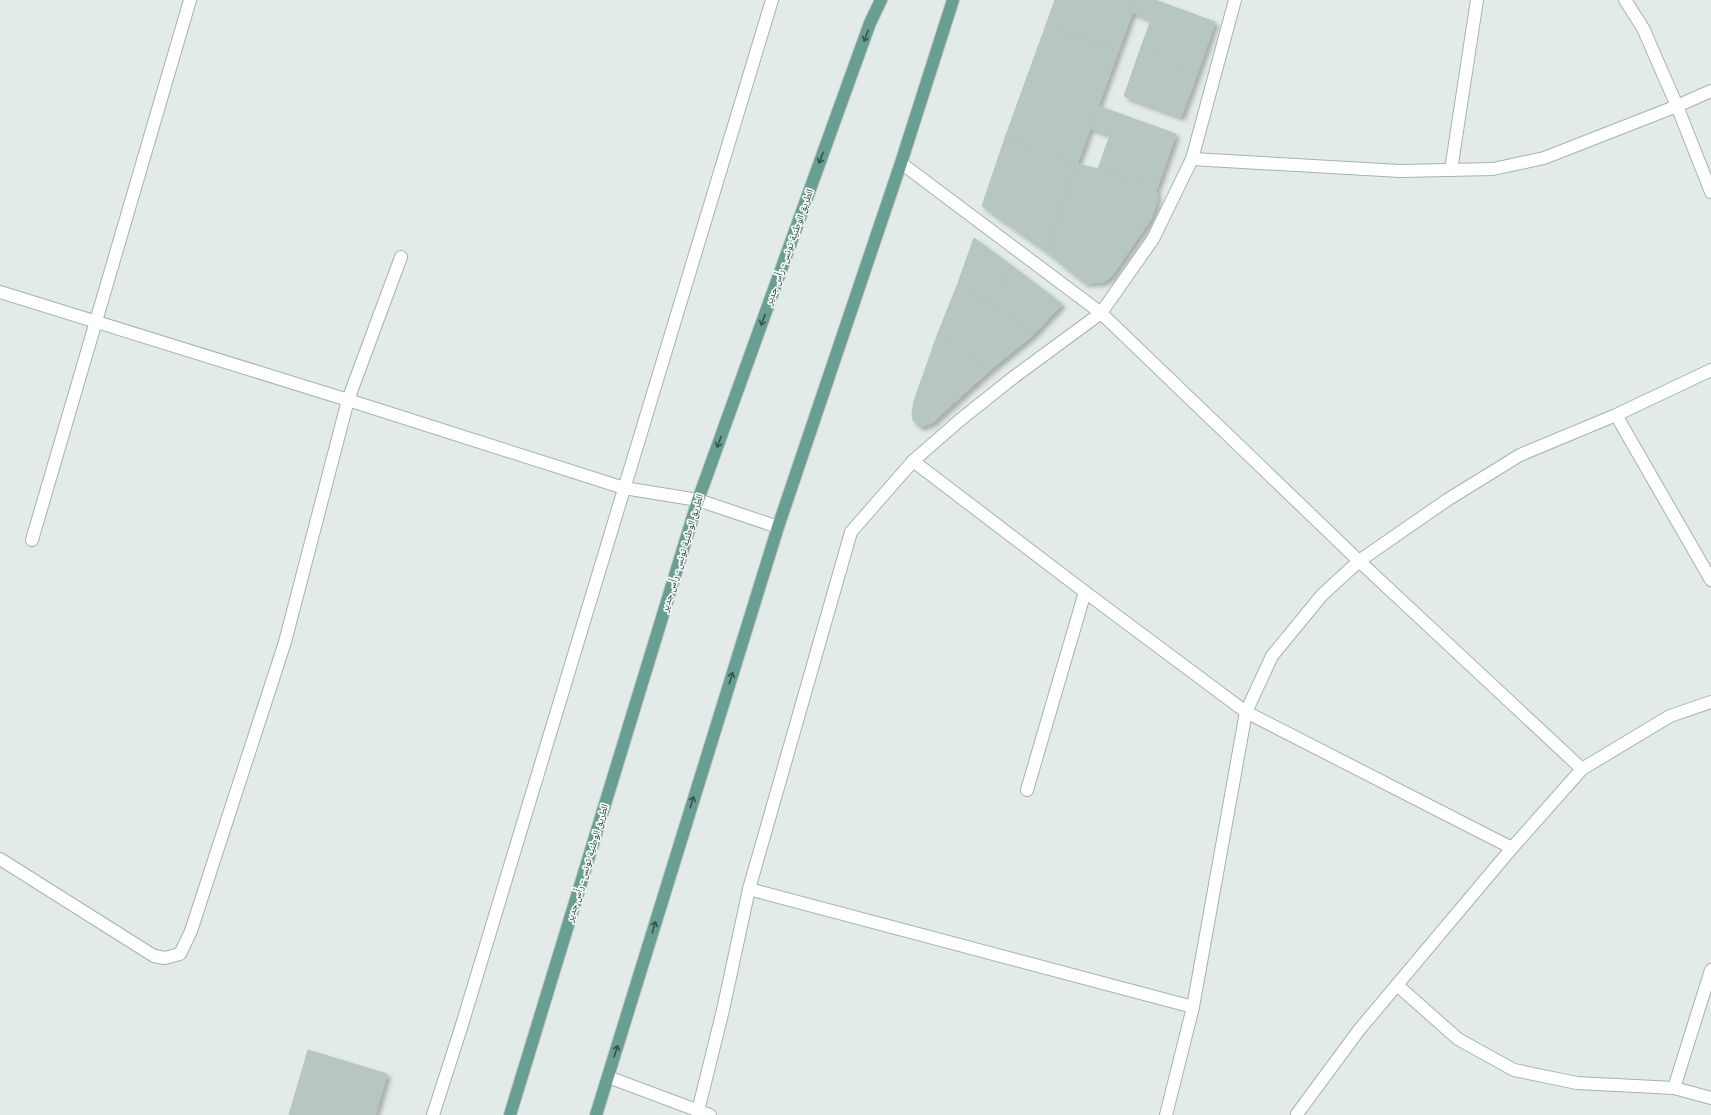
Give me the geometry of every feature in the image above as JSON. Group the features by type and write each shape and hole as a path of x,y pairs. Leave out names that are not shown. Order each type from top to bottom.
{"main road":[{"name":"الطريق الوطنية تونس - رأس جدير","path":"510,1115 698,500 870,23 881,0"},
{"path":"596,1115 778,527 901,163 954,0"}],"street":[{"path":"32,540 190,0"},
{"path":"432,1115 461,1028 772,0"},
{"path":"698,1111 723,1010 749,889 851,532 913,461 960,420 1008,382 1101,313 1153,239 1192,159 1235,0"},
{"path":"1451,170 1477,0"},
{"path":"1625,0 1643,28 1677,106 1711,192"},
{"path":"1192,159 1400,171 1493,169 1544,158 1677,106 1711,91"},
{"path":"901,163 1101,313 1359,561 1582,769"},
{"path":"0,859 154,956 165,958 180,954 191,931 285,642 348,400 401,257"},
{"path":"0,292 95,323 348,400 624,488 698,500 778,527"},
{"path":"1166,1115 1193,1007 1246,712 1272,656 1322,595 1359,561 1447,500 1520,455 1616,415 1711,370"},
{"path":"1616,415 1711,580"},
{"path":"913,461 1246,712 1512,848"},
{"path":"1027,790 1085,592"},
{"path":"1297,1114 1359,1030 1512,848 1582,769 1670,716 1711,702"},
{"path":"749,889 1193,1007"},
{"path":"1674,1088 1711,970"},
{"path":"1397,985 1458,1039 1514,1070 1577,1083 1674,1088 1711,1098"},
{"path":"608,1077 710,1115"}],"building":[{"path":"1055,0 1137,0 1118,51 1046,25"},
{"path":"1137,0 1155,0 1215,22 1198,71 1140,50 1151,20 1132,12"},
{"path":"1046,25 1118,51 1077,164 1005,138"},
{"path":"1140,50 1198,71 1181,117 1124,96"},
{"path":"1098,106 1176,134 1156,190 1098,169 1110,135 1090,128"},
{"path":"1005,138 1077,164 1047,252 982,206"},
{"path":"1077,164 1098,169 1156,190 1157,194 1157,201 1151,219 1111,277 1103,282 1085,283 1047,252"},
{"path":"974,238 1012,266 989,304 958,283"},
{"path":"1012,266 1062,304 1034,334 989,304"},
{"path":"958,283 1034,334 989,371 938,333"},
{"path":"938,333 989,371 932,423 920,427 913,420 912,414 914,401"},
{"path":"308,1050 387,1074 375,1115 289,1115"}]}
